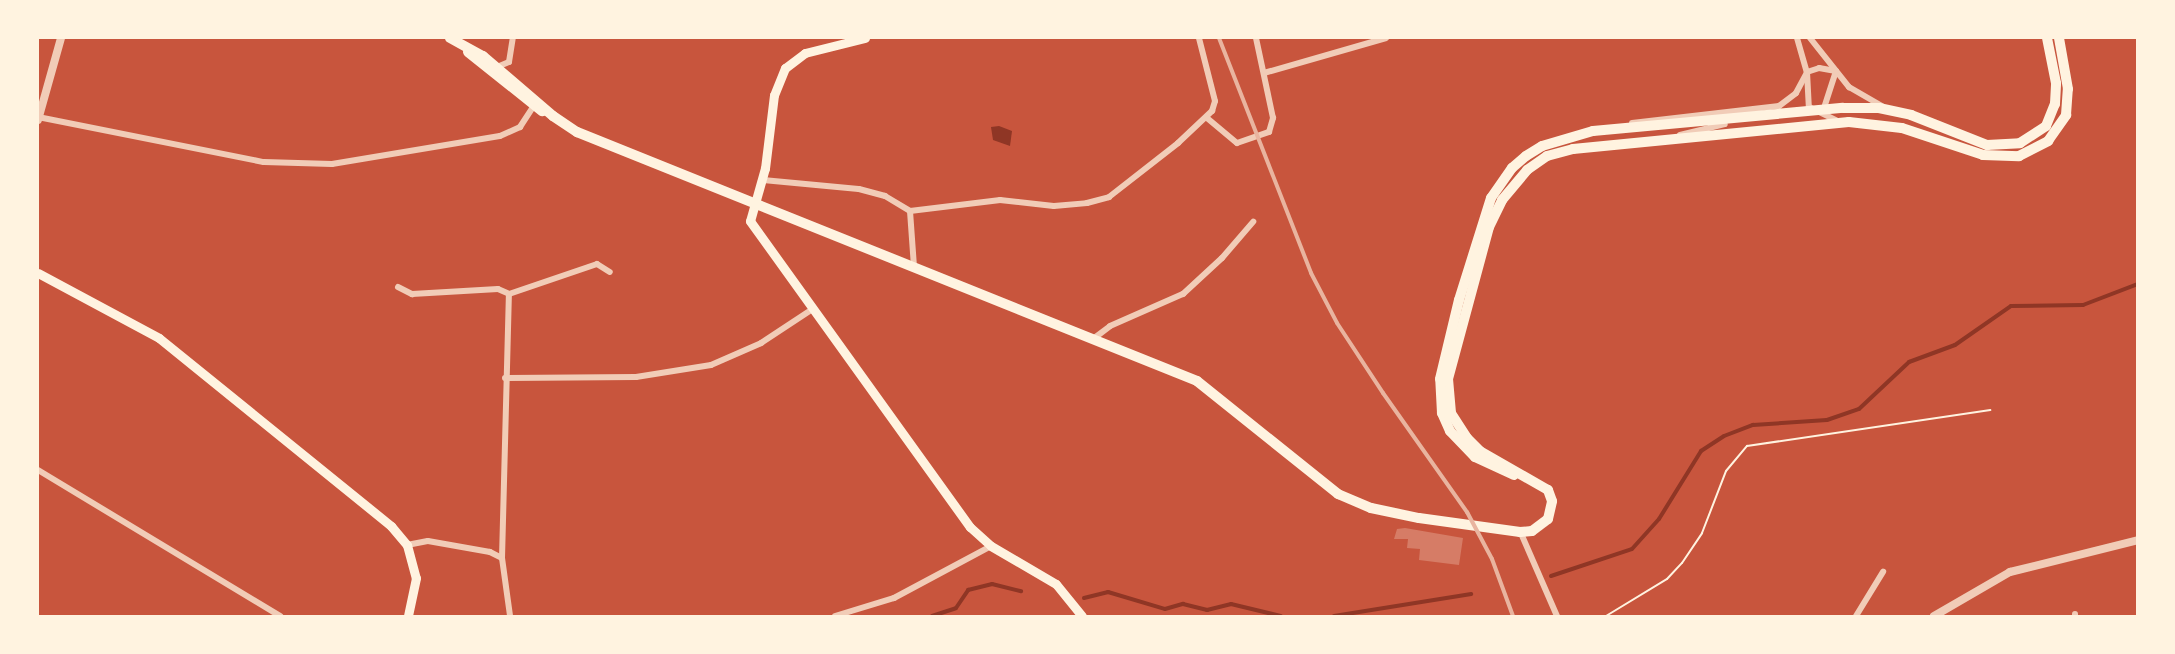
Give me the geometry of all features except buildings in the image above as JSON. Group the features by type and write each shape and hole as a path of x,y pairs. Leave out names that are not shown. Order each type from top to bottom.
{"main road":[{"path":"865,38 814,50 785,68 774,95 762,180 750,222 811,310 970,527 991,546 1066,593 1082,616"},
{"path":"1520,530 1543,518 1546,510 1544,492 1475,457 1450,431 1440,398 1442,362 1481,224 1500,183 1526,156 1542,146 1593,131 1816,110 1893,111 1911,115 1988,145 2009,145 2031,138 2046,126 2055,104 2056,83 2047,38"},
{"path":"454,40 535,104 577,132 1197,381 1253,423 1338,494 1371,508 1497,531 1532,531 1548,519 1552,501 1548,490 1480,451 1459,428 1448,399 1452,359 1489,227 1512,186 1547,156 1573,149 1849,122 1902,128 1991,156 2013,157 2032,152 2058,131 2067,108 2068,81 2059,38"},
{"path":"454,40 497,67 535,104"},
{"path":"38,273 141,326 181,354 367,505 407,545 416,578 408,616"}],"street":[{"path":"60,38 38,118 264,162 332,164 500,136 520,126 535,104"},
{"path":"497,67 512,57 513,38"},
{"path":"762,180 859,189 885,196 910,211 1000,200 1054,206 1087,203 1110,197 1207,118 1215,101 1198,38"},
{"path":"1207,118 1237,143 1265,135 1273,118 1256,38"},
{"path":"1264,73 1386,38"},
{"path":"1797,38 1816,110"},
{"path":"1810,38 1857,93 1893,111"},
{"path":"1593,131 1658,118 1779,106 1796,93 1807,72 1819,68 1836,71"},
{"path":"1816,110 1836,71"},
{"path":"1666,139 1719,125 1816,110 1849,122"},
{"path":"910,211 914,268"},
{"path":"1092,339 1110,326 1183,294 1222,258 1253,222"},
{"path":"398,287 412,294 498,289 509,294 597,264 610,272"},
{"path":"509,294 502,558 510,616"},
{"path":"505,378 636,377 711,365 761,343 811,310"},
{"path":"38,470 280,616"},
{"path":"1520,530 1557,616"},
{"path":"1934,616 2010,572 2138,540"},
{"path":"407,545 428,541 490,552 502,558"},
{"path":"835,616 894,598 991,546"},
{"path":"1856,616 1883,572"}],"path":[{"path":"1606,616 1667,579 1682,563 1702,532 1726,471 1747,446 1990,410"}],"shaded area":[{"path":"999,126 1012,131 1010,146 993,140 991,127"}],"waterway":[{"path":"1551,576 1632,549 1659,519 1701,451 1724,436 1753,425 1827,420 1859,409 1909,362 1955,345 2011,306 2083,305 2138,284"},
{"path":"932,616 956,608 968,590 992,584 1021,591"},
{"path":"1084,598 1108,592 1165,609 1183,604 1207,610 1231,604 1281,616"},
{"path":"1334,616 1471,594"}],"railway":[{"path":"1219,38 1311,273 1337,323 1467,512 1492,559 1513,616"}]}
